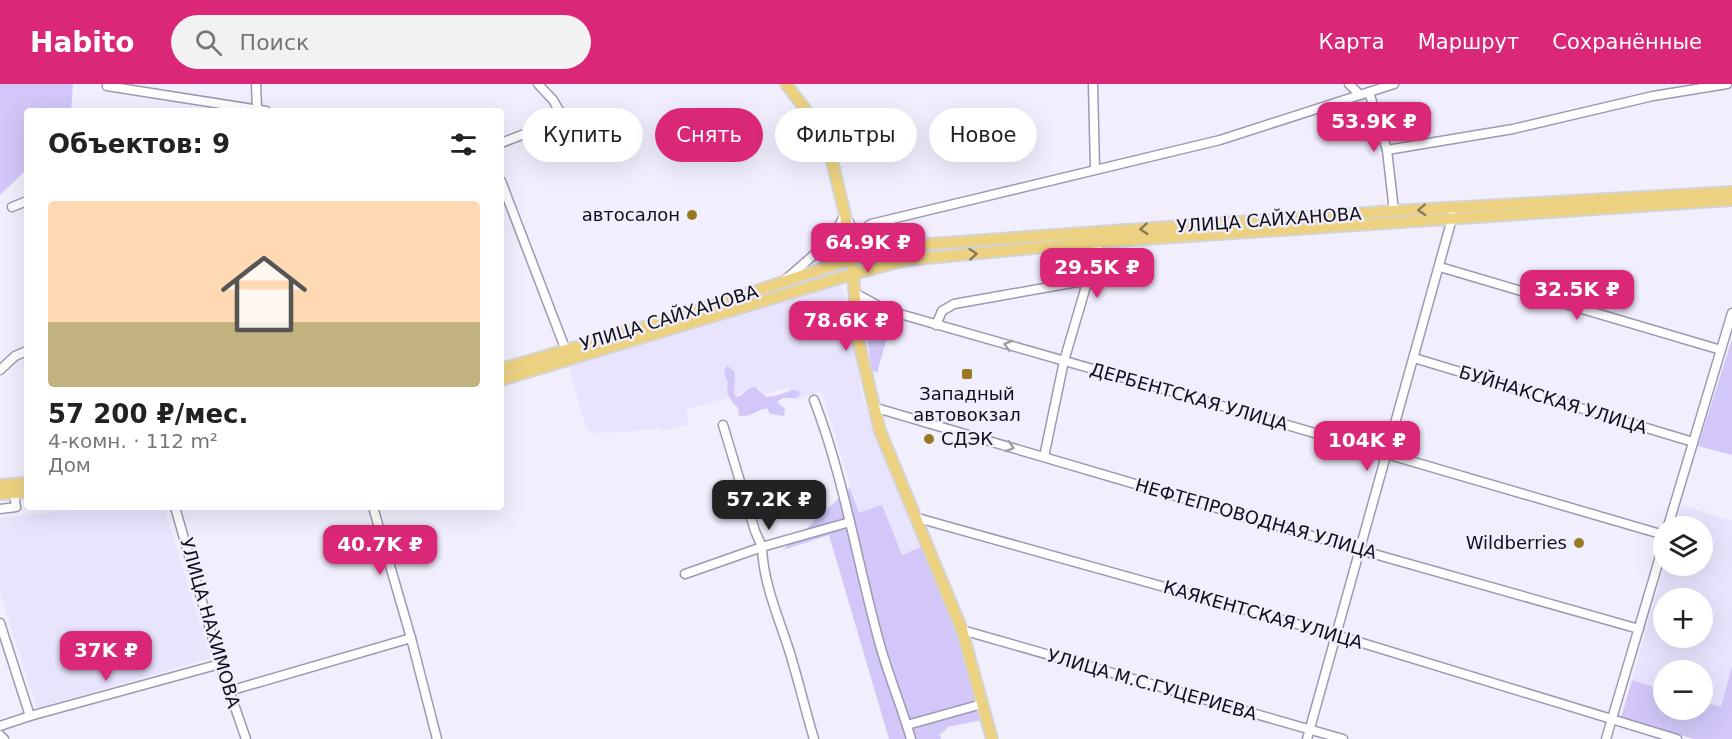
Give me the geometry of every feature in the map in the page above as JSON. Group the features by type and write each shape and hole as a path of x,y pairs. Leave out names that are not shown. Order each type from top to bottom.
{"main road":[{"path":"786,84 818,126 825,139 845,215 852,259 858,339 873,407 887,453 962,630 992,739"},
{"name":"УЛИЦА САЙХАНОВА","path":"567,355 852,259 930,244 1099,237 1732,192"},
{"name":"УЛИЦА САЙХАНОВА","path":"504,368 567,355 906,260 1099,237 1394,211 1453,213 1732,200"},
{"path":"504,379 567,355"},
{"path":"0,485 24,483"},
{"path":"0,494 24,492"}],"street":[{"path":"256,84 261,108"},
{"path":"504,142 564,119 553,100 538,84"},
{"path":"1093,84 1095,169"},
{"path":"1349,84 1360,95"},
{"path":"852,259 859,236 871,224 1220,140 1394,84"},
{"path":"1387,150 1513,129 1653,96 1728,84 1732,94"},
{"path":"107,86 249,108"},
{"path":"1369,92 1387,150 1394,211"},
{"path":"504,189 567,355"},
{"path":"12,207 24,202"},
{"path":"1309,734 1440,267 1453,213"},
{"path":"845,215 852,230 859,236 871,240 930,244"},
{"path":"783,282 832,239 845,215"},
{"path":"1044,457 1064,361 1089,280 1099,237"},
{"path":"1440,267 1721,350"},
{"path":"936,325 942,311 954,304 1089,280"},
{"name":"ДЕРБЕНТСКАЯ УЛИЦА","path":"855,293 871,304 886,310 936,325 1653,532"},
{"path":"1671,516 1732,313"},
{"path":"0,370 15,356 24,352"},
{"name":"БУЙНАКСКАЯ УЛИЦА","path":"1414,358 1693,442"},
{"path":"814,400 824,426 877,636 911,739"},
{"name":"НЕФТЕПРОВОДНАЯ УЛИЦА","path":"873,407 1639,629"},
{"path":"723,424 755,531 762,547 762,564 768,587 814,739"},
{"path":"0,509 16,507 14,493"},
{"name":"УЛИЦА НАХИМОВА","path":"176,510 220,664 245,737"},
{"path":"375,510 437,739"},
{"name":"КАЯКЕНТСКАЯ УЛИЦА","path":"914,517 1336,636 1677,739"},
{"path":"685,574 762,547 849,522"},
{"path":"1606,739 1654,576"},
{"path":"0,623 30,716"},
{"name":"УЛИЦА М.С.ГУЦЕРИЕВА","path":"962,630 1309,734 1343,739"},
{"path":"229,691 411,638"},
{"path":"0,726 220,664"},
{"path":"907,725 982,704"},
{"path":"0,735 4,739"},
{"path":"233,739 245,737"}],"shaded area":[{"path":"0,84 73,84 71,108 24,108 24,172 0,195"},
{"path":"836,284 841,287 846,297 863,399 885,458 923,546 902,556 859,514 822,392 793,400 790,387 762,395 760,388 686,410 689,424 661,431 660,428 596,433 586,428 568,364"},
{"path":"863,312 890,327 877,373 872,370"},
{"path":"1732,339 1732,455 1698,446"},
{"path":"728,366 735,372 734,394 737,397 755,387 766,397 792,390 799,391 800,395 796,398 783,398 777,402 785,409 784,416 770,414 767,408 746,416 739,416 738,408 727,392 728,383 724,373"},
{"path":"850,488 859,513 882,505 902,555 923,546 958,633 982,720 947,727 940,734 941,739 889,739 829,535 783,550"},
{"path":"1681,505 1732,521 1732,666 1721,707 1713,705 1713,660 1653,660 1653,687 1632,680 1653,605 1653,648 1713,648 1713,588 1658,588 1661,576 1713,576 1713,516 1678,516"},
{"path":"73,510 165,510 211,658 37,708 0,593 0,518"},
{"path":"1732,666 1732,739 1694,739 1621,718 1632,680 1653,687 1653,720 1713,720 1713,705 1721,707"}],"place":[{"name":"автосалон","path":"692,215"},
{"name":"Западный автовокзал","path":"967,374"},
{"name":"СДЭК","path":"929,439"},
{"name":"Wildberries","path":"1579,543"}]}
